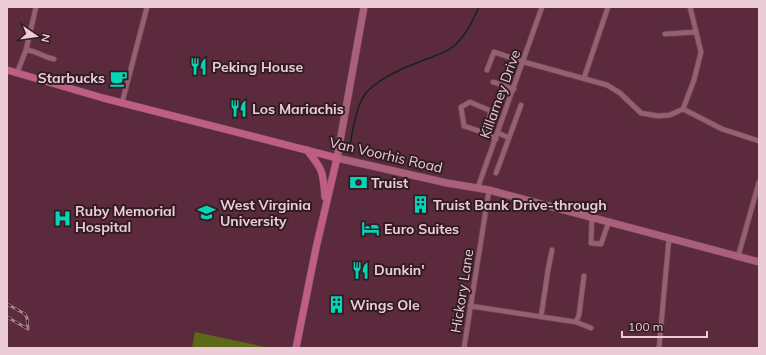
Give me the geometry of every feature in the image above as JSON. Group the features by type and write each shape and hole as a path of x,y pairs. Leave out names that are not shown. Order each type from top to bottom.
{"main road":[{"name":"Van Voorhis Road","path":"7,70 122,103 337,158"},
{"path":"307,150 321,169 324,176 325,207"},
{"path":"296,348 325,207 337,158"}],"street":[{"path":"17,73 26,50 36,7"},
{"path":"122,103 147,7"},
{"path":"337,158 364,7"},
{"name":"Killarney Drive","path":"478,187 524,62 542,7"},
{"path":"584,78 608,7"},
{"path":"487,70 494,52 607,85 620,93 641,113 658,116 670,115 683,109 694,80 701,52 690,7"},
{"path":"665,34 696,32"},
{"path":"26,50 35,50 46,58 54,59"},
{"path":"493,82 514,89"},
{"path":"485,133 491,111 470,102 460,107 464,126 485,133 496,139"},
{"path":"496,173 521,105"},
{"path":"683,109 722,129 759,141"},
{"path":"498,133 509,138"},
{"name":"Van Voorhis Road","path":"337,158 448,183 478,187 759,262"},
{"path":"738,257 759,182"},
{"name":"Hickory Lane","path":"464,348 489,190"},
{"path":"592,217 591,243 601,244 609,221"},
{"path":"659,348 669,238"},
{"path":"541,317 552,250"},
{"path":"576,322 579,315 584,276"},
{"path":"470,306 576,322 591,328"}],"green space":[{"path":"195,332 265,347 265,348 192,348"}],"waterway":[{"path":"350,144 358,109 367,91 380,81 396,72 449,49 461,39 467,31 479,7"}],"railway":[{"path":"7,304 25,314 28,329"},
{"path":"7,317 28,329"}],"place":[{"name":"Peking House","path":"199,67"},
{"name":"Starbucks","path":"118,78"},
{"name":"Los Mariachis","path":"239,109"},
{"name":"Truist","path":"358,183"},
{"name":"Truist Bank Drive-through","path":"420,205"},
{"name":"West Virginia University","path":"207,213"},
{"name":"Ruby Memorial Hospital","path":"62,219"},
{"name":"Euro Suites","path":"371,229"},
{"name":"Dunkin'","path":"361,270"},
{"name":"Wings Ole","path":"337,305"}]}
